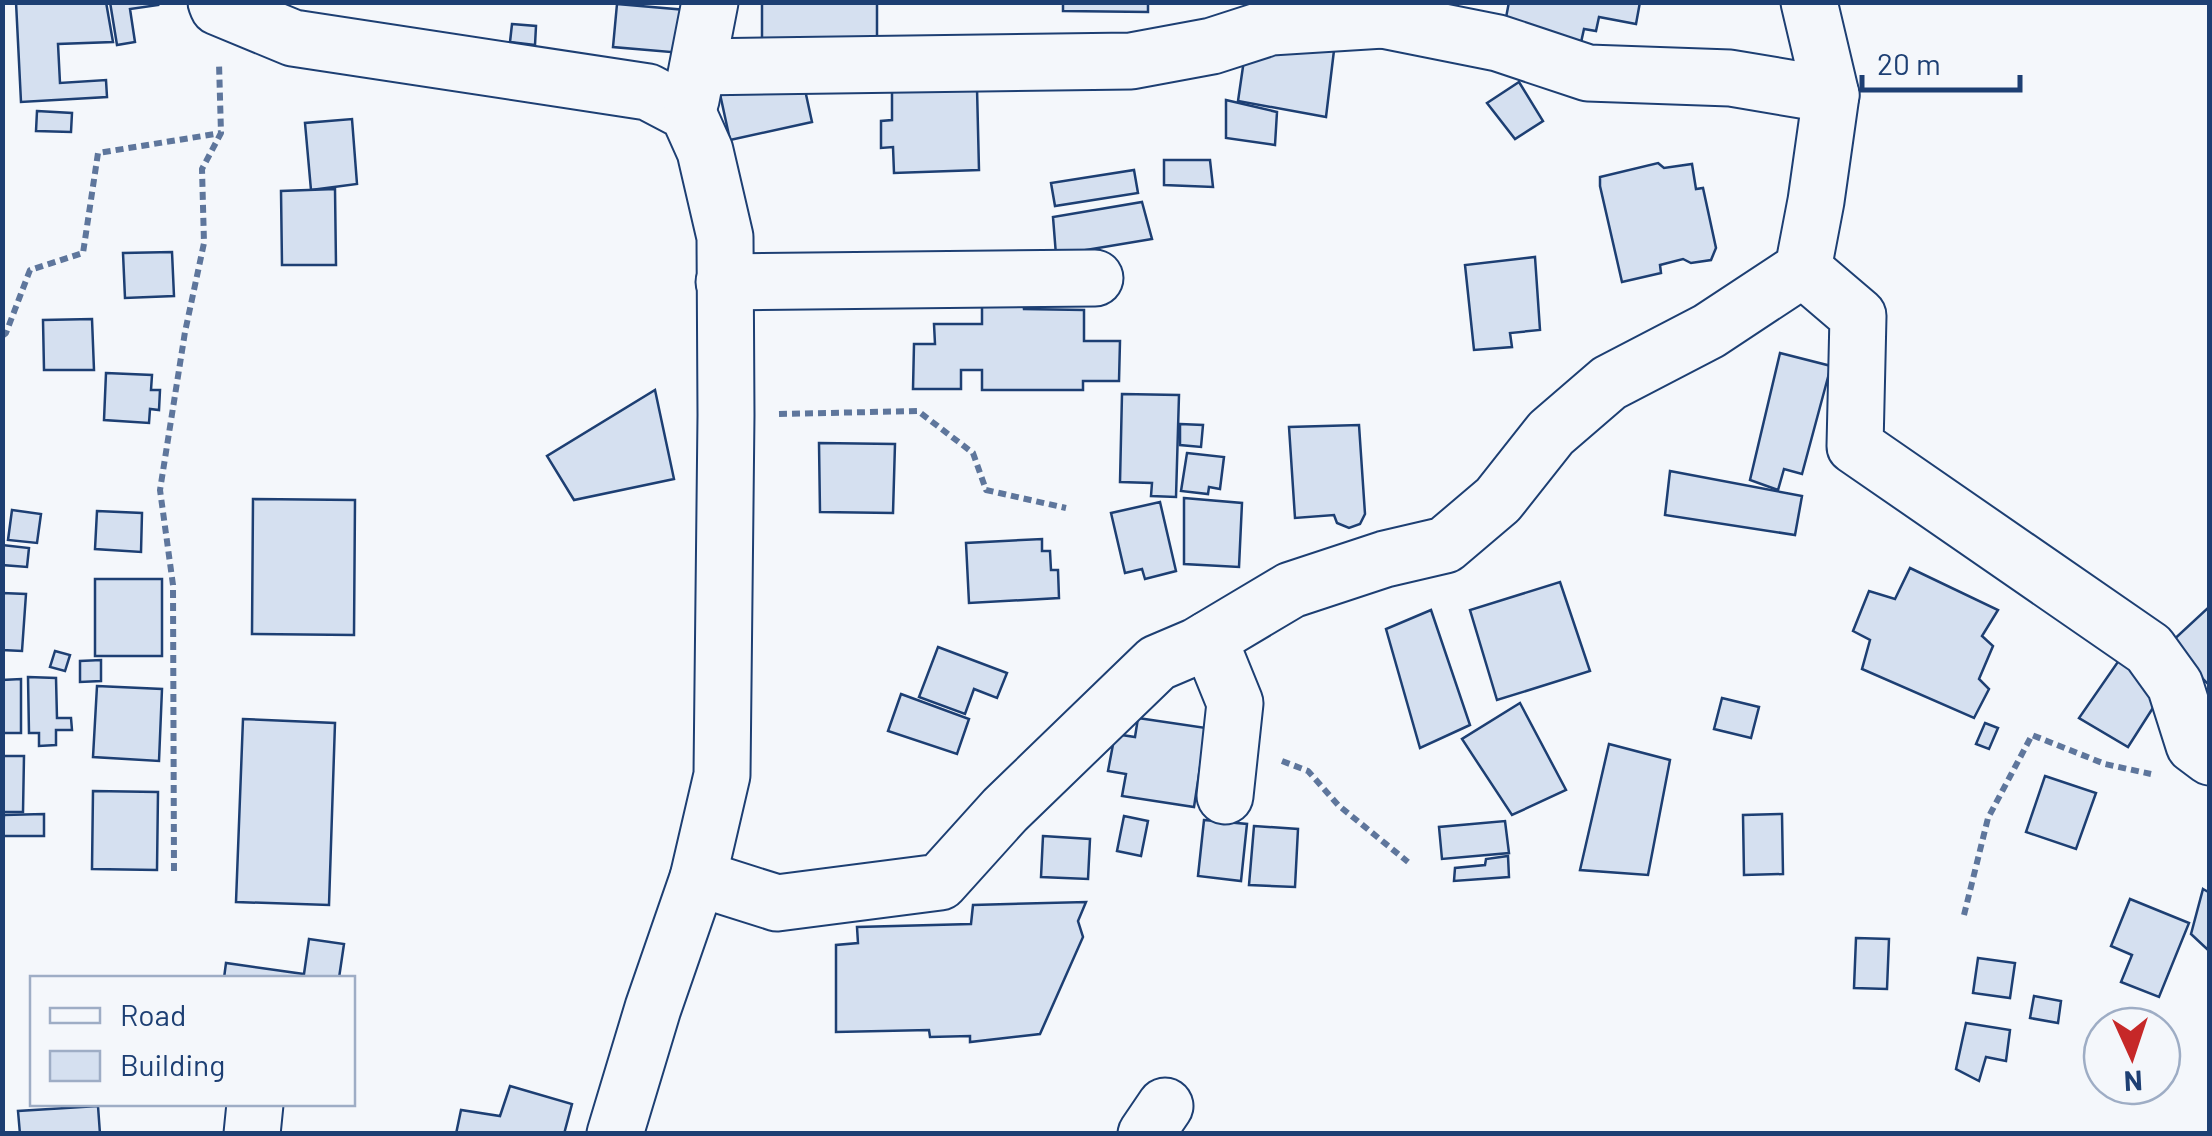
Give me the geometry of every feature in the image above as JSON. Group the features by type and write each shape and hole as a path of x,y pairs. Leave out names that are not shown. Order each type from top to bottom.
{"street":[{"path":"616,1134 653,1008 698,878 722,776 725,237 693,90 710,2"},
{"path":"698,878 777,902 940,882 1004,810 1157,663 1209,639 1291,590 1445,545 1498,500 1551,433 1609,383 1710,331 1803,269 1831,94 1809,2"},
{"path":"216,4 293,38 648,92 1132,61 1212,46 1271,27 1384,11 1588,73 1730,78 1831,94"},
{"path":"1803,269 1858,316 1855,446 2148,648 2175,685 2202,751"},
{"path":"724,282 1095,278"},
{"path":"1209,639 1235,702 1224,796"},
{"path":"252,1134 255,1106"}],"path":[{"path":"174,871 174,585 160,490 185,332 204,243 202,169 221,133 216,4"},
{"path":"2,336 30,270 82,253 98,153 221,133"},
{"path":"726,415 918,411 974,454 986,490 1066,508"},
{"path":"1964,915 1988,818 2032,735 2105,764 2188,781 2202,751"},
{"path":"1280,761 1308,771 1338,805 1408,862"}],"building":[{"path":"16,2 106,2 113,42 58,44 60,83 106,80 107,97 21,102"},
{"path":"110,2 158,5 130,9 135,42 117,45"},
{"path":"762,2 877,2 877,41 762,41"},
{"path":"1063,2 1148,2 1148,12 1063,11"},
{"path":"1509,2 1640,2 1636,24 1599,17 1596,31 1584,29 1580,47 1504,28"},
{"path":"617,4 686,10 682,53 613,47"},
{"path":"512,24 536,26 535,45 510,42"},
{"path":"1335,42 1326,117 1238,101 1246,46"},
{"path":"802,76 812,122 730,140 720,94"},
{"path":"1519,82 1543,121 1515,139 1487,103"},
{"path":"977,88 979,170 894,173 893,147 881,148 881,121 892,120 892,90"},
{"path":"1226,100 1277,112 1275,145 1226,138"},
{"path":"37,111 72,113 71,132 36,131"},
{"path":"352,119 357,184 311,190 305,123"},
{"path":"1164,160 1210,160 1213,187 1164,185"},
{"path":"1658,163 1664,168 1692,164 1696,189 1703,188 1716,248 1711,260 1691,263 1683,259 1660,265 1661,273 1622,282 1600,177"},
{"path":"1134,170 1138,193 1055,206 1051,183"},
{"path":"335,189 336,265 282,265 281,191"},
{"path":"1142,202 1152,239 1056,255 1053,217"},
{"path":"172,252 174,296 125,298 123,253"},
{"path":"1535,257 1540,330 1510,333 1512,347 1474,350 1465,265"},
{"path":"982,301 1023,301 1024,309 1084,310 1084,341 1120,341 1119,381 1083,381 1083,390 982,390 982,370 961,370 961,389 913,389 914,344 935,344 934,324 982,324"},
{"path":"92,319 94,370 44,370 43,320"},
{"path":"1780,353 1831,366 1802,474 1784,469 1778,490 1750,480"},
{"path":"106,373 152,375 151,390 160,390 159,410 150,409 149,423 104,420"},
{"path":"655,390 674,479 574,500 547,456"},
{"path":"1122,394 1179,395 1176,497 1151,496 1152,483 1120,482"},
{"path":"1180,424 1203,425 1201,447 1180,445"},
{"path":"1359,425 1365,514 1360,524 1349,528 1337,523 1334,515 1295,518 1289,427"},
{"path":"819,443 895,444 893,513 820,512"},
{"path":"1187,453 1224,457 1220,489 1209,487 1208,494 1181,491"},
{"path":"1670,471 1802,496 1795,535 1665,515"},
{"path":"1184,498 1242,503 1239,567 1184,564"},
{"path":"253,499 355,500 354,635 252,634"},
{"path":"1160,502 1176,571 1145,579 1142,569 1125,573 1111,513"},
{"path":"12,510 41,514 37,543 8,540"},
{"path":"97,511 142,513 141,552 95,549"},
{"path":"1042,539 1042,551 1050,551 1051,570 1058,570 1059,598 969,603 966,543"},
{"path":"2,545 29,548 27,567 2,565"},
{"path":"1910,568 1998,610 1982,636 1993,646 1979,679 1989,689 1974,718 1862,669 1870,640 1853,631 1869,591 1895,599"},
{"path":"95,579 162,579 162,656 95,656"},
{"path":"1560,582 1590,671 1497,700 1470,610"},
{"path":"2,593 26,594 22,651 2,650"},
{"path":"2210,606 2210,686 2169,644"},
{"path":"1431,610 1470,725 1420,748 1386,629"},
{"path":"938,647 1007,673 997,698 974,689 965,714 919,697"},
{"path":"55,651 70,655 65,671 50,667"},
{"path":"2122,656 2165,689 2128,747 2079,718"},
{"path":"101,660 101,681 80,682 80,661"},
{"path":"28,677 56,678 57,718 71,718 72,730 56,730 56,745 39,746 39,733 29,733"},
{"path":"21,679 21,733 2,733 2,680"},
{"path":"97,686 162,689 159,761 93,757"},
{"path":"901,694 969,719 957,754 888,731"},
{"path":"1722,698 1759,707 1751,738 1714,729"},
{"path":"1520,703 1566,790 1512,815 1462,739"},
{"path":"1138,718 1206,728 1194,807 1122,796 1126,774 1108,771 1115,734 1135,737"},
{"path":"243,719 335,723 329,905 236,902"},
{"path":"1985,723 1998,728 1989,749 1976,744"},
{"path":"1609,744 1670,760 1648,875 1580,870"},
{"path":"2,756 24,756 23,812 2,812"},
{"path":"2045,776 2096,793 2076,849 2026,832"},
{"path":"93,791 158,792 157,870 92,869"},
{"path":"44,814 44,836 3,836 4,815"},
{"path":"1782,814 1783,874 1744,875 1743,815"},
{"path":"1124,816 1148,821 1141,856 1117,851"},
{"path":"1204,820 1247,824 1241,881 1198,876"},
{"path":"1505,821 1509,853 1442,859 1439,827"},
{"path":"1254,826 1298,829 1295,887 1249,885"},
{"path":"1043,836 1090,839 1088,879 1041,877"},
{"path":"1508,856 1509,877 1454,881 1455,868 1485,865 1486,859"},
{"path":"2203,889 2210,893 2208,950 2191,934"},
{"path":"2130,899 2189,923 2159,997 2121,982 2132,955 2111,946"},
{"path":"1086,902 1078,921 1083,937 1040,1034 970,1042 970,1036 930,1037 929,1030 836,1032 836,945 858,943 857,927 971,924 973,905"},
{"path":"1856,938 1889,939 1887,989 1854,988"},
{"path":"309,939 344,944 339,976 224,976 226,963 304,974"},
{"path":"1978,958 2015,963 2010,998 1973,993"},
{"path":"2034,996 2061,1001 2058,1023 2030,1018"},
{"path":"1966,1023 2010,1030 2006,1061 1986,1057 1979,1081 1956,1069"},
{"path":"510,1086 572,1104 564,1134 456,1134 461,1110 500,1116"},
{"path":"98,1106 100,1134 20,1134 18,1111"}]}
